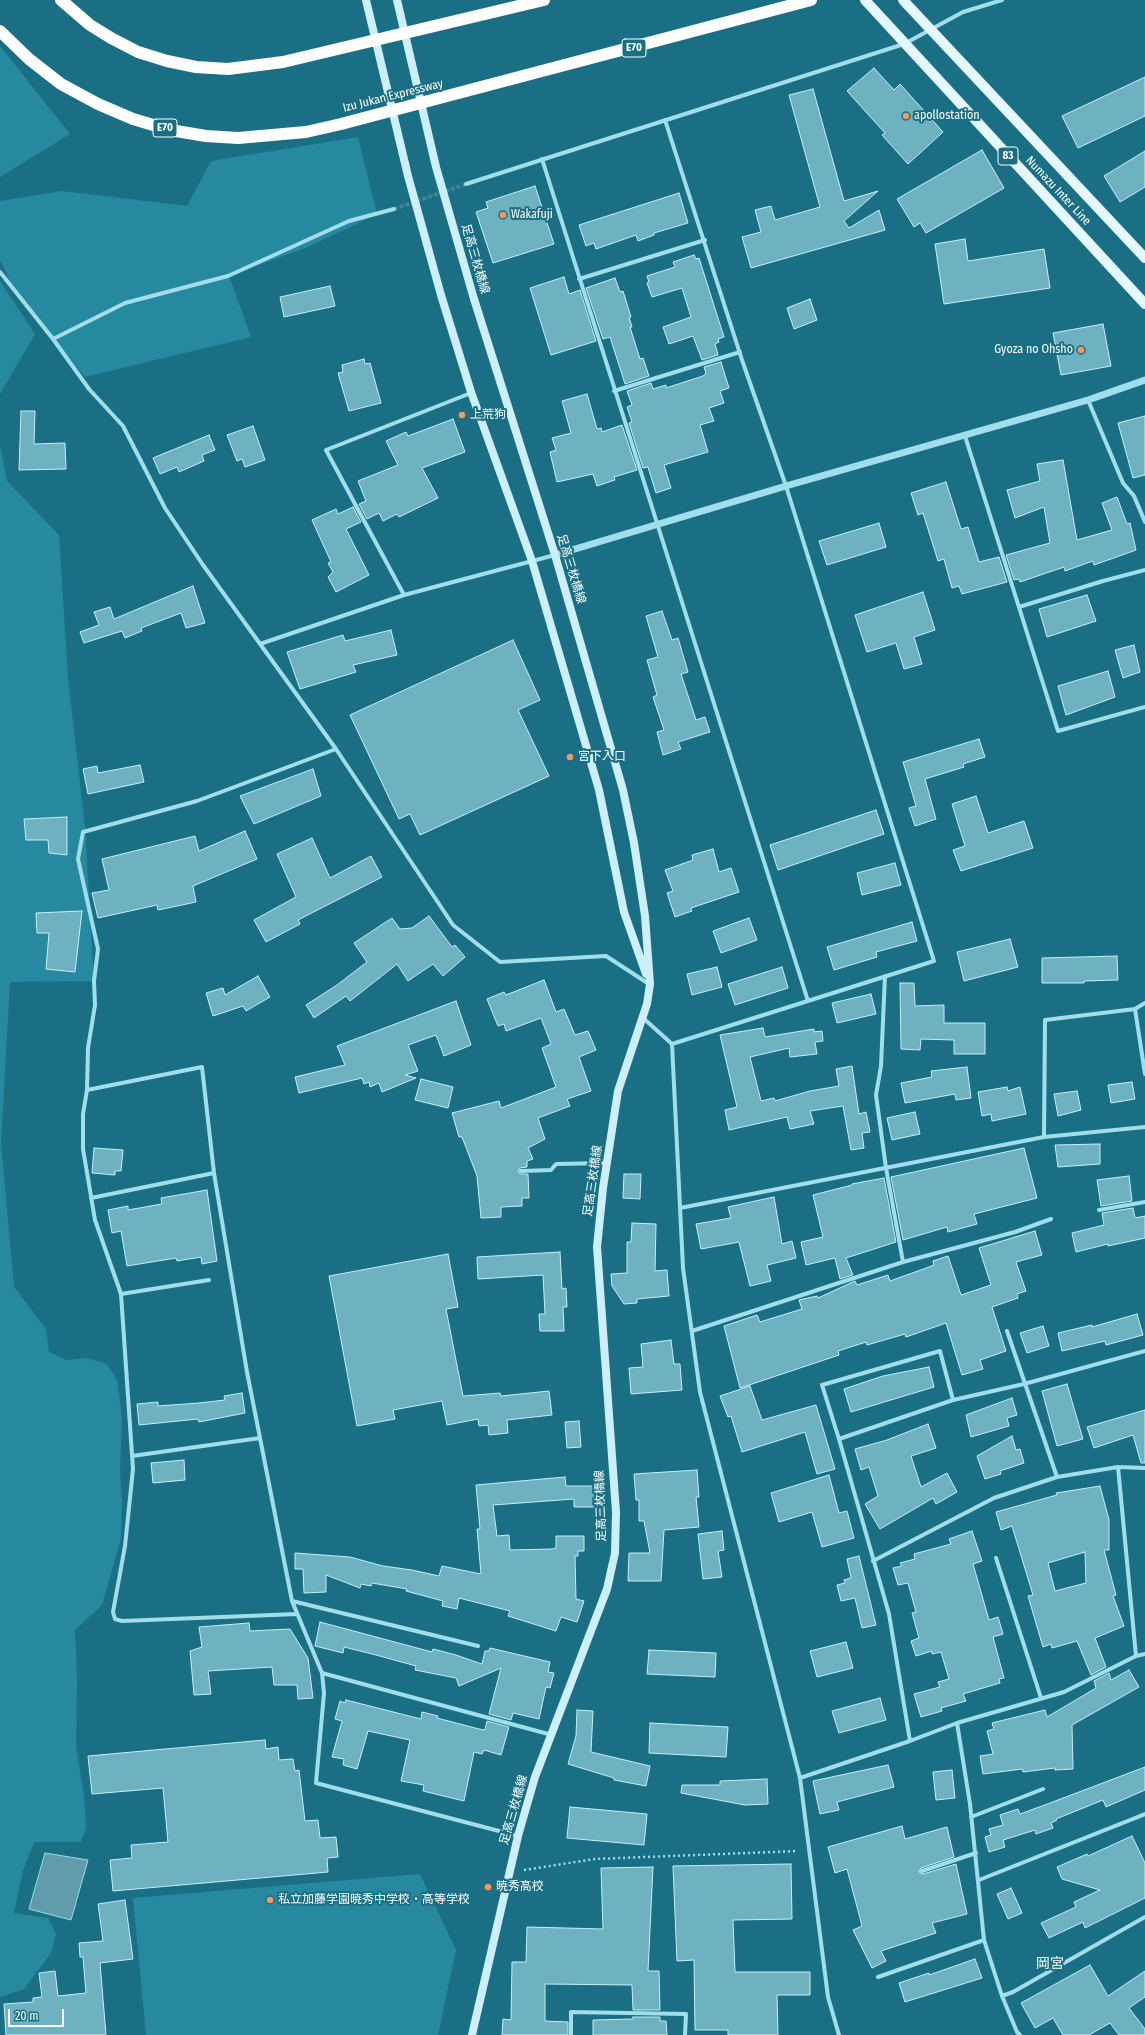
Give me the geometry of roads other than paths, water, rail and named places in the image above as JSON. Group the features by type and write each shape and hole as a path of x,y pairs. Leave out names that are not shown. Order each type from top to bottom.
{"highway":[{"path":"61,0 90,24 111,38 138,52 167,61 196,67 228,68 283,62 544,0"},
{"name":"Izu Jukan Expressway","path":"0,31 29,59 61,84 98,104 133,119 170,130 206,136 238,138 306,132 341,124 812,0"}],"main road":[{"name":"足高三枚橋線","path":"366,0 408,176 441,294 472,392 532,561 599,790 624,912 650,984"},
{"name":"足高三枚橋線","path":"397,0 436,167 474,299 555,555 624,790 645,916 650,984 647,1004 618,1091 607,1163 597,1247 616,1512 615,1553 607,1589 553,1735 535,1777 518,1836 472,2035"},
{"name":"Numazu Inter Line","path":"903,0 1145,258"},
{"name":"Numazu Inter Line","path":"868,4 1145,304"}],"street":[{"path":"466,184 904,44 963,12 1002,0"},
{"path":"665,120 740,352 786,486 934,961 672,1044"},
{"path":"542,159 656,525 808,1001"},
{"path":"53,339 125,303 228,276 349,221 394,210"},
{"path":"579,279 705,240"},
{"path":"0,272 53,339 89,389 123,426 165,508 203,565 336,749 453,924 500,962 606,956 650,984"},
{"path":"614,392 740,352"},
{"path":"260,644 404,595 555,555 786,486 1088,400 1145,380"},
{"path":"404,595 326,450 472,392"},
{"path":"1088,400 1123,483 1134,496 1145,522"},
{"path":"965,436 1058,732 1145,707"},
{"path":"1019,607 1103,581 1145,570"},
{"path":"297,1614 122,1621 115,1619 113,1612 125,1546 132,1456 121,1294 95,1220 83,1149 83,1114 88,1048 95,1004 94,981 98,949 78,859 83,832 197,802 336,749"},
{"path":"885,976 881,1066 876,1095 886,1168 903,1262"},
{"path":"1044,1137 1044,1020 1135,1009 1145,1003"},
{"path":"1135,1009 1145,1074"},
{"path":"642,1017 672,1044 683,1268 700,1392 800,1778 828,1997 839,2035"},
{"path":"86,1090 202,1067 214,1173 247,1372 292,1601 322,1673 324,1693 316,1783 518,1836"},
{"path":"680,1208 1044,1137 1145,1127"},
{"path":"521,1172 551,1170 556,1164 607,1163"},
{"path":"91,1198 214,1173"},
{"path":"1099,1210 1145,1202"},
{"path":"692,1331 903,1262 1015,1232 1051,1219"},
{"path":"121,1294 209,1280"},
{"path":"1007,1331 1057,1477"},
{"path":"910,1741 889,1614 822,1385 940,1351 953,1400"},
{"path":"839,1439 953,1400 1024,1384 1145,1351"},
{"path":"132,1456 260,1438"},
{"path":"1118,1467 1136,1656"},
{"path":"873,1561 994,1498 1057,1477 1118,1467 1145,1468"},
{"path":"996,1558 1041,1698"},
{"path":"292,1601 478,1646"},
{"path":"800,1778 910,1741 957,1723 1064,1692 1136,1656 1145,1654"},
{"path":"322,1673 553,1735"},
{"path":"957,1723 976,1853 984,1940 1002,1996 1017,2032 1020,2035"},
{"path":"971,1817 1043,1789"},
{"path":"979,1880 1145,1814"},
{"path":"922,1871 976,1853"},
{"path":"1002,1996 1013,1992 1145,1917"},
{"path":"878,1977 984,1940"},
{"path":"571,2035 572,2012 686,2014 685,2035"}],"tunnel":[{"path":"394,209 466,184"}],"place":[{"name":"apollostation","path":"906,116"},
{"name":"Wakafuji","path":"503,215"},
{"name":"Gyoza no Ohsho","path":"1081,350"},
{"name":"上荒狗","path":"462,415"},
{"name":"宮下入口","path":"570,757"},
{"name":"暁秀高校","path":"488,1887"},
{"name":"私立加藤学園暁秀中学校・高等学校","path":"270,1900"}],"district":[{"name":"岡宮","path":"1050,1964"}]}
